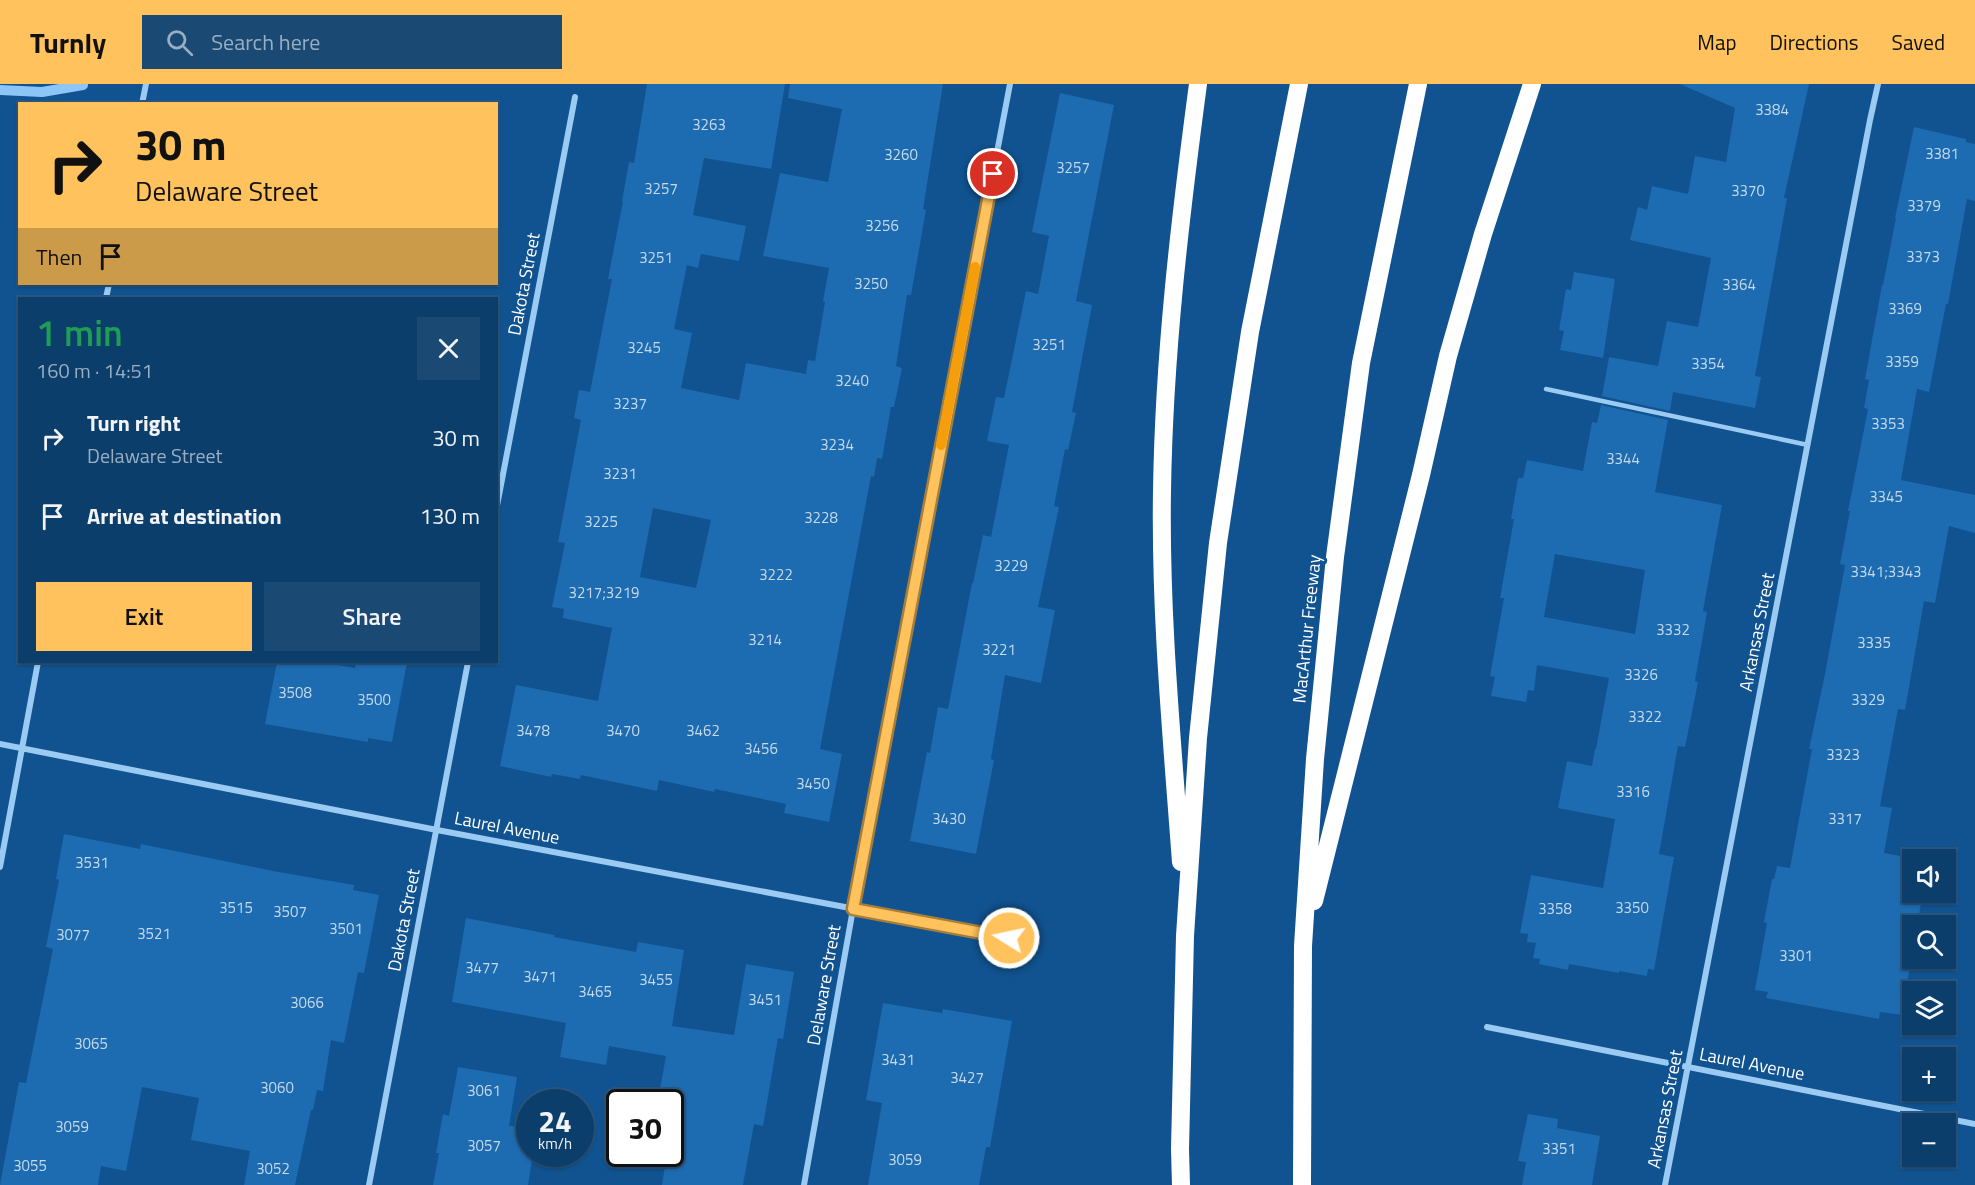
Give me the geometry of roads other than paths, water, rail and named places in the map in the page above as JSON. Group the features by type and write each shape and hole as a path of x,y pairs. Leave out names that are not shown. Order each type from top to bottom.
{"highway":[{"path":"1185,936 1164,595 1162,491 1170,328 1198,84"},
{"path":"1180,1185 1185,936 1198,738 1218,543 1251,333 1299,84"},
{"name":"MacArthur Freeway","path":"1302,1185 1303,946 1315,759 1339,523 1361,363 1418,84"},
{"path":"1303,946 1421,475 1448,356 1483,234 1532,84"}],"street":[{"path":"142,102 146,84"},
{"name":"Delaware Street","path":"804,1185 853,909 1010,84"},
{"name":"Arkansas Street","path":"1665,1185 1878,84"},
{"name":"Dakota Street","path":"498,500 574,97"},
{"path":"0,867 38,663"},
{"name":"Dakota Street","path":"369,1185 468,663"},
{"name":"Laurel Avenue","path":"0,744 436,830 1009,938"},
{"name":"Laurel Avenue","path":"1487,1027 1975,1124"}],"lane":[{"path":"1546,389 1808,445"}],"waterway":[{"path":"0,90 42,92 83,85"}]}
